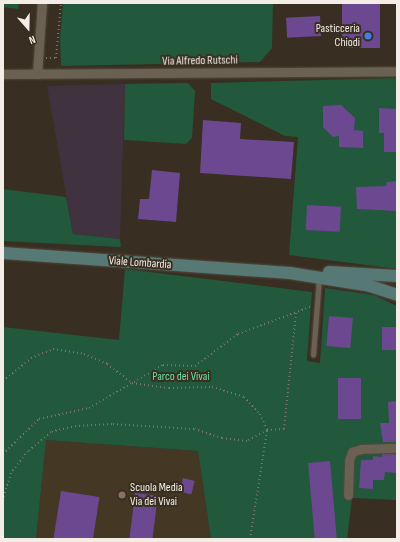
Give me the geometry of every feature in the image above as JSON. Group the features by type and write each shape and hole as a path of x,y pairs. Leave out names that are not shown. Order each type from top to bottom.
{"main road":[{"name":"Viale Lombardia","path":"3,253 276,272 397,276"},
{"name":"Viale Lombardia","path":"276,272 319,277 379,288 397,295"}],"street":[{"path":"37,74 42,3"},
{"name":"Via Alfredo Rutschi","path":"3,74 397,71"},
{"path":"348,495 349,460 352,452 360,449 397,448"}],"lane":[{"path":"313,355 319,277"}],"path":[{"path":"38,57 56,58 61,3"},
{"path":"3,454 39,419 89,408 163,365 195,366 238,334 317,304"},
{"path":"3,499 11,474 28,451 51,432 76,426 112,424 194,429 222,438 247,441 267,430 284,429 296,312"},
{"path":"3,381 31,358 53,349 84,354 107,364 132,383 169,388 212,387 244,397 260,414 267,430 250,539"}],"shaded area":[{"path":"125,84 120,239 73,234 47,86"},
{"name":"Scuola Media Via dei Vivai","path":"46,440 198,451 211,539 36,539"}],"green space":[{"path":"3,3 19,3 18,9 3,7"},
{"path":"63,3 273,3 272,48 260,62 61,66 60,38"},
{"path":"397,78 397,269 289,255 298,137 285,136 211,99 211,83"},
{"path":"188,83 195,91 192,138 186,144 124,140 125,84"},
{"path":"3,189 66,197 73,234 120,239 121,247 3,241"},
{"name":"Parco dei Vivai","path":"125,269 312,292 307,361 320,363 325,288 374,295 397,306 397,500 352,498 347,539 211,539 198,451 46,440 36,539 3,539 3,327 119,340"}],"building":[{"path":"342,3 380,3 380,48 342,48"},
{"path":"320,16 321,36 287,38 286,18"},
{"path":"341,105 355,118 354,130 363,131 363,148 339,147 339,136 333,137 323,127 323,106"},
{"path":"379,108 397,109 397,152 384,152 384,133 379,133"},
{"path":"203,120 241,123 240,139 294,142 291,179 200,173"},
{"path":"152,170 180,173 176,222 138,219 140,199 149,199"},
{"path":"397,181 396,211 357,209 356,187 386,186 387,182"},
{"path":"307,205 341,207 340,232 306,230"},
{"path":"329,316 353,318 350,348 326,346"},
{"path":"382,327 397,327 397,350 382,350"},
{"path":"338,378 361,378 361,419 338,419"},
{"path":"397,401 397,442 383,442 380,423 389,423 388,402"},
{"path":"382,454 397,454 397,473 385,472 384,480 373,480 373,489 359,488 361,460 373,460 373,456 382,457"},
{"path":"330,461 337,539 315,539 308,463"},
{"path":"183,478 195,481 191,494 180,492"},
{"path":"61,491 100,497 93,539 53,539"},
{"path":"135,493 158,496 153,539 129,539"}],"place":[{"name":"Pasticceria Chiodi","path":"368,36"},
{"name":"Scuola Media Via dei Vivai","path":"122,495"}]}
